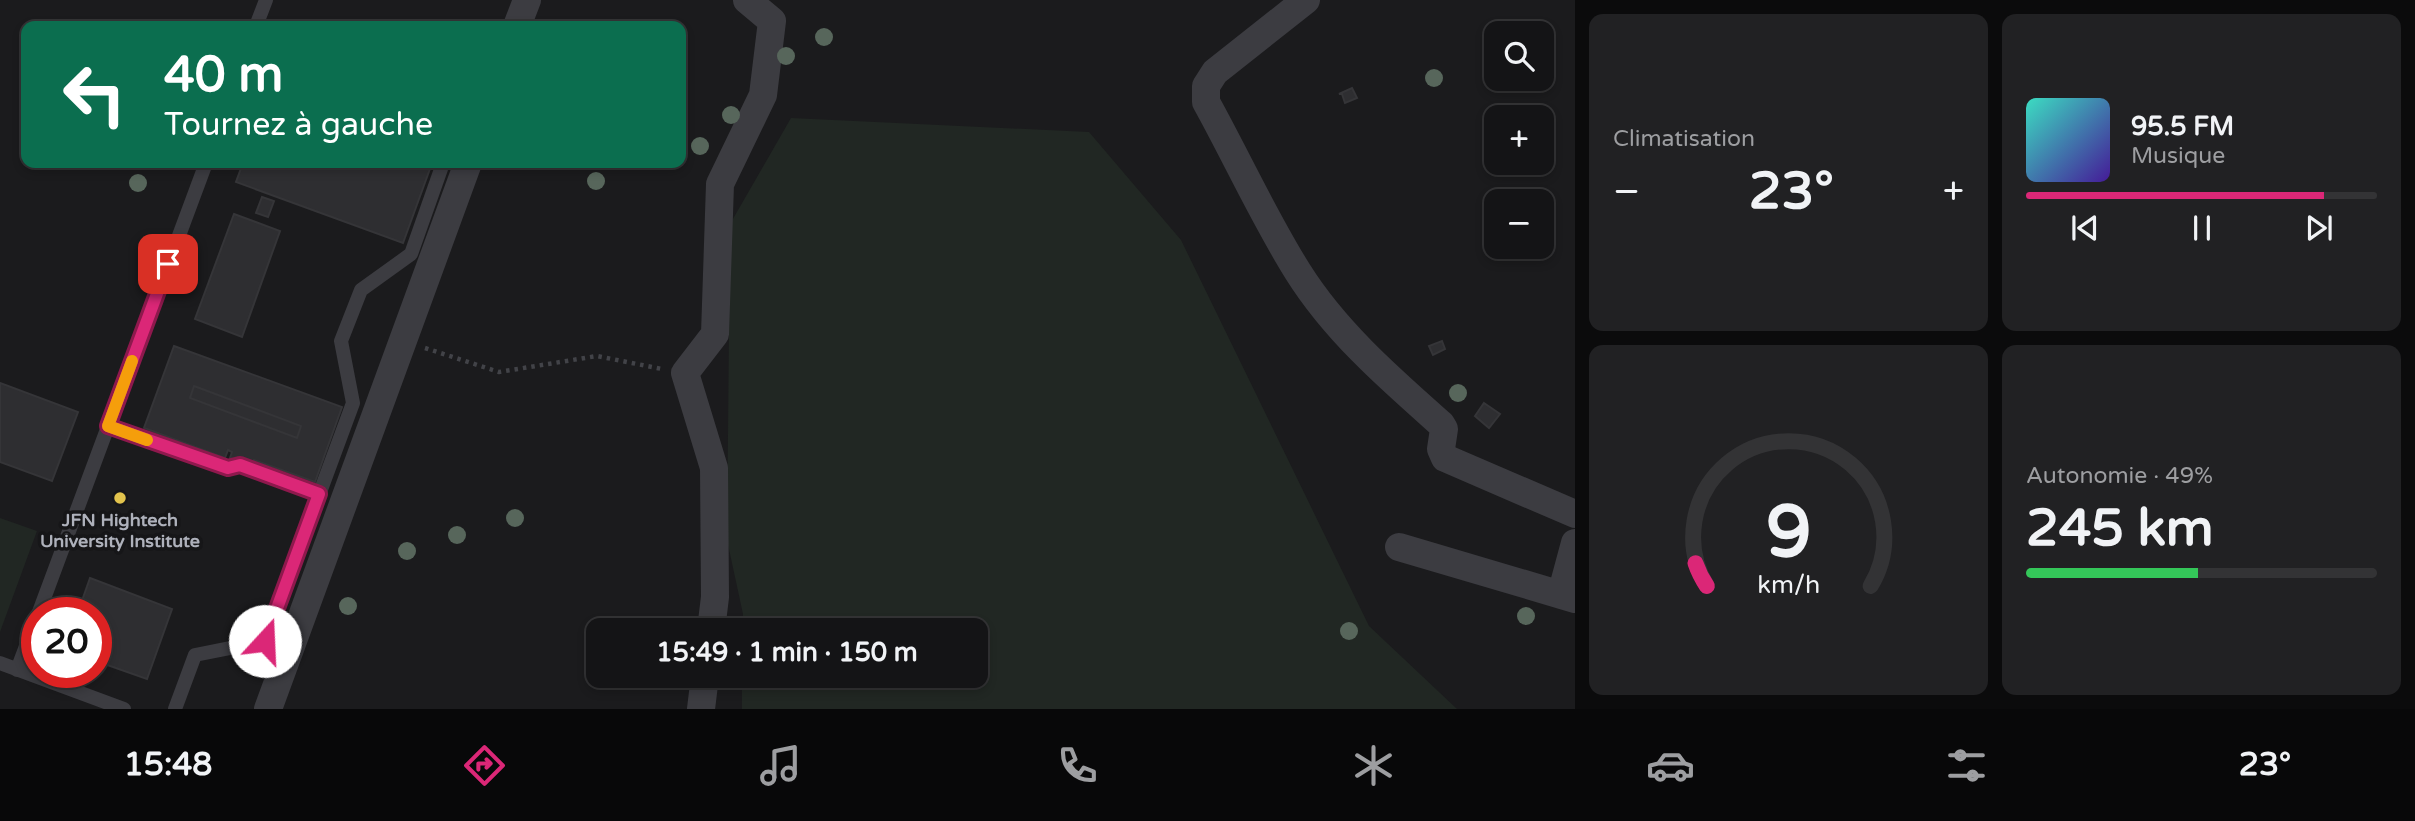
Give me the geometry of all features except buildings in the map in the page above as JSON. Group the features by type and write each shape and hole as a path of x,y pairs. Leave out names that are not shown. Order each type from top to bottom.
{"street":[{"path":"519,21 527,0"},
{"path":"712,618 715,597 714,468 685,373 715,334 720,184 763,95 772,21 747,0"},
{"path":"1302,1 1215,72 1206,86 1206,102 1298,272 1337,325 1389,378 1441,424 1444,429 1441,449 1445,458 1575,514"},
{"path":"268,709 404,341 454,168"},
{"path":"1398,547 1568,597 1575,543"},
{"path":"701,709 704,688"}],"lane":[{"path":"258,21 266,0"},
{"path":"45,597 204,168"},
{"path":"175,709 195,655 265,641 353,403 341,341 360,290 411,254 454,168"},
{"path":"108,426 228,468 240,465 319,494"},
{"path":"17,670 21,660"},
{"path":"0,663 124,709"}],"path":[{"path":"404,341 499,372 597,356 685,373"}],"shaded area":[{"path":"791,118 1089,132 1181,240 1369,626 1457,709 742,709 742,688 988,688 988,618 743,618 727,540 730,224"},
{"path":"0,518 37,531 0,632"}],"slow traffic":[{"path":"132,361 108,426 147,440"}],"place":[{"name":"JFN Hightech University Institute","path":"120,498"}],"route":[{"path":"168,264 108,426 228,468 240,465 319,494 265,641"}]}
